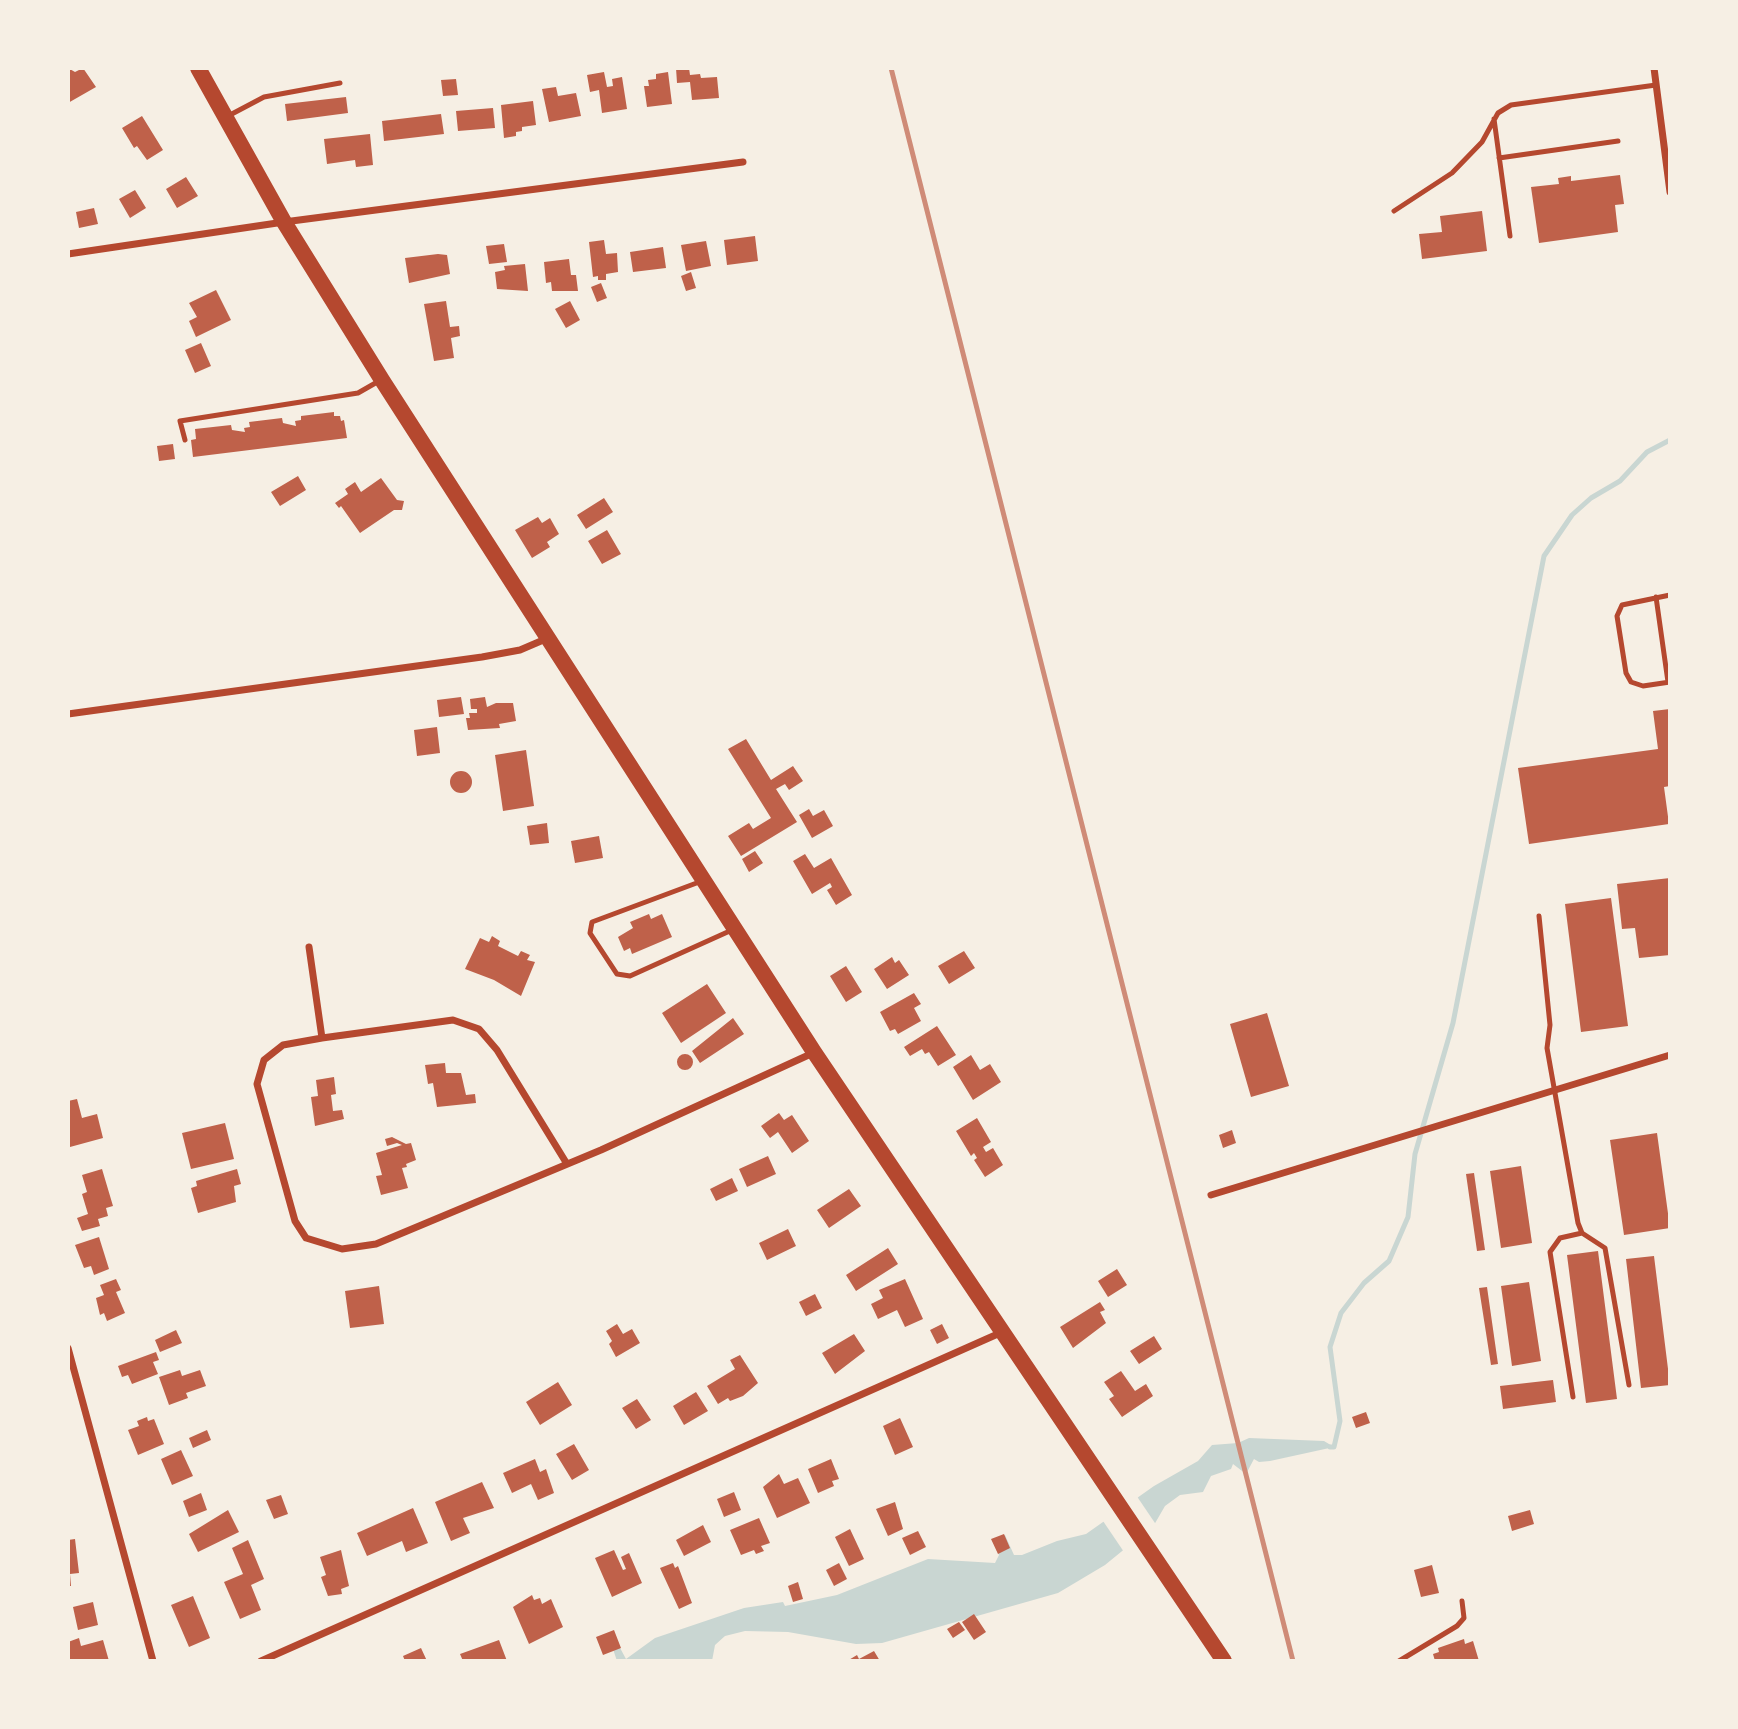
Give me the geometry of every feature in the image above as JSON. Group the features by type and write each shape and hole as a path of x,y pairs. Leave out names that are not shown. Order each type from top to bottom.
{"main road":[{"path":"198,68 284,222 382,380 734,928 1000,1333 1224,1661"}],"street":[{"path":"1654,68 1670,192"},
{"path":"68,254 284,222 743,162"},
{"path":"68,715 482,657 520,650 549,638"},
{"path":"309,947 322,1038"},
{"path":"567,1164 497,1051 479,1029 453,1020 283,1045 264,1060 257,1084 295,1221 306,1238 342,1249 376,1244 567,1164 814,1052"},
{"path":"1211,1195 1670,1055"},
{"path":"261,1661 1000,1333"},
{"path":"68,1348 153,1661"}],"lane":[{"path":"226,118 264,97 340,83"},
{"path":"1394,211 1452,173 1482,142 1493,119 1511,105 1656,85"},
{"path":"1493,119 1510,236"},
{"path":"1499,158 1618,141"},
{"path":"185,440 180,421 358,393 382,380"},
{"path":"1656,597 1669,682 1643,686 1631,682 1626,673 1617,616 1622,605 1656,597 1670,595"},
{"path":"704,880 592,922 590,933 617,974 630,976 734,928"},
{"path":"1539,916 1550,1025 1548,1048 1582,1233"},
{"path":"1573,1397 1550,1252 1560,1238 1582,1233 1605,1248 1629,1385"},
{"path":"1399,1661 1457,1626 1464,1618 1462,1601"}],"shaded area":[{"path":"1249,1438 1324,1441 1334,1447 1270,1461 1259,1462 1254,1459 1246,1474 1233,1464 1231,1469 1211,1476 1203,1492 1180,1495 1165,1506 1154,1525 1105,1565 1058,1593 882,1643 856,1644 788,1632 745,1631 725,1636 715,1645 712,1661 617,1661 613,1649 619,1646 626,1659 655,1638 744,1608 783,1602 785,1606 837,1595 928,1559 995,1563 999,1555 992,1540 1005,1535 1014,1555 1022,1555 1057,1541 1086,1534 1154,1486 1198,1461 1212,1445 1238,1443"}],"pier":[{"path":"1136,1495 1157,1526 1124,1552 1103,1521"}],"building":[{"path":"68,68 75,72 83,68 96,87 68,103"},
{"path":"676,68 689,68 690,75 700,74 701,78 717,77 719,98 692,100 690,82 677,83"},
{"path":"604,72 607,87 613,86 612,79 622,77 627,109 602,113 599,90 590,92 587,75"},
{"path":"668,72 672,104 647,107 644,86 649,86 648,80 656,79 656,74"},
{"path":"456,79 458,95 443,96 441,80"},
{"path":"556,87 558,96 576,93 581,116 549,122 542,89"},
{"path":"346,97 348,113 287,121 285,104"},
{"path":"533,101 536,125 522,127 522,131 516,132 516,136 504,138 501,105"},
{"path":"493,108 495,128 458,131 456,111"},
{"path":"441,114 444,134 384,141 382,121"},
{"path":"142,116 163,150 147,160 137,146 134,148 122,128"},
{"path":"370,134 373,165 356,167 355,160 327,164 324,139"},
{"path":"1620,175 1624,204 1615,205 1618,232 1539,243 1531,187 1559,184 1558,178 1571,176 1571,181"},
{"path":"186,177 198,196 177,208 166,189"},
{"path":"135,190 146,208 130,218 119,199"},
{"path":"94,208 98,224 79,228 76,212"},
{"path":"1482,211 1487,251 1422,259 1419,234 1442,232 1440,216"},
{"path":"755,236 758,261 727,265 724,240"},
{"path":"604,240 606,254 617,253 618,272 606,274 606,280 598,280 598,276 593,277 589,242"},
{"path":"706,241 711,266 686,271 681,245"},
{"path":"504,244 507,262 489,264 486,246"},
{"path":"663,247 666,268 633,272 630,252"},
{"path":"447,255 450,274 409,283 405,258"},
{"path":"569,259 571,275 576,275 578,291 552,291 551,282 546,283 544,262"},
{"path":"525,264 528,291 497,289 495,272 505,270 504,266"},
{"path":"691,272 696,288 686,291 681,276"},
{"path":"601,283 607,298 597,302 591,287"},
{"path":"216,290 231,320 196,337 189,321 197,317 189,303"},
{"path":"446,301 450,327 459,326 460,336 451,338 454,358 434,361 424,304"},
{"path":"570,301 580,320 566,328 555,309"},
{"path":"201,343 211,366 195,373 185,350"},
{"path":"334,412 334,416 340,416 341,421 344,420 347,438 193,457 191,440 196,439 195,429 231,425 232,430 245,432 244,428 250,427 249,422 282,418 283,423 296,426 295,421 301,420 301,416"},
{"path":"173,444 175,459 159,461 157,446"},
{"path":"298,476 306,490 280,506 271,492"},
{"path":"381,478 397,500 404,501 402,510 394,510 360,533 341,506 339,508 335,503 348,494 345,489 355,482 361,492"},
{"path":"604,498 613,512 586,529 577,515"},
{"path":"538,517 542,523 550,518 559,534 547,542 550,547 532,558 515,530"},
{"path":"607,530 621,554 602,564 588,541"},
{"path":"461,697 464,714 439,717 437,700"},
{"path":"485,697 487,707 496,703 513,703 516,721 499,724 500,728 468,730 466,718 470,718 469,713 477,713 477,709 471,709 470,699"},
{"path":"1670,709 1670,786 1664,787 1669,824 1529,844 1518,768 1658,749 1653,711"},
{"path":"437,727 440,753 417,756 414,730"},
{"path":"746,739 771,780 793,766 803,781 789,790 785,784 776,789 797,822 741,856 728,836 749,823 753,829 771,818 728,749"},
{"path":"526,750 534,806 503,811 495,755"},
{"path":"461,771 469,774 472,782 469,790 461,793 453,790 450,782 453,774"},
{"path":"809,809 813,816 824,810 833,826 812,838 799,815"},
{"path":"547,823 549,843 530,845 527,826"},
{"path":"599,836 603,858 575,863 571,841"},
{"path":"755,851 763,863 749,872 742,859"},
{"path":"805,854 814,868 831,858 852,895 836,905 827,890 832,887 830,883 812,894 793,861"},
{"path":"1670,878 1670,955 1639,958 1635,928 1622,929 1617,884"},
{"path":"1611,898 1628,1026 1581,1032 1565,904"},
{"path":"649,914 651,919 662,914 672,937 632,954 630,948 624,951 618,937 633,928 630,922"},
{"path":"492,936 500,941 498,946 518,956 521,951 530,955 527,960 535,962 521,996 494,980 465,969 480,938 489,942"},
{"path":"964,951 975,968 949,984 938,966"},
{"path":"892,957 895,963 899,960 909,975 887,989 874,969"},
{"path":"846,966 862,992 846,1002 830,976"},
{"path":"707,984 726,1013 681,1043 662,1013"},
{"path":"914,993 921,1004 914,1008 921,1021 898,1034 895,1029 890,1031 880,1012"},
{"path":"1267,1013 1289,1086 1251,1097 1230,1024"},
{"path":"733,1018 744,1034 700,1063 692,1051"},
{"path":"937,1026 956,1055 938,1066 929,1052 925,1054 922,1049 910,1056 904,1047"},
{"path":"685,1054 691,1056 691,1068 685,1070 679,1068 677,1062 679,1056"},
{"path":"971,1055 980,1070 990,1064 1001,1082 973,1100 953,1067"},
{"path":"445,1063 446,1073 461,1073 466,1095 475,1094 476,1103 437,1107 433,1083 428,1084 425,1065"},
{"path":"334,1077 336,1094 331,1095 333,1111 342,1110 344,1119 315,1126 311,1097 318,1096 316,1080"},
{"path":"77,1099 82,1118 97,1114 103,1138 70,1147 68,1101"},
{"path":"779,1113 784,1120 792,1115 809,1141 792,1153 778,1132 770,1138 761,1126"},
{"path":"977,1118 991,1142 983,1147 986,1152 993,1148 1003,1165 985,1177 974,1160 977,1158 974,1153 971,1156 956,1131"},
{"path":"225,1123 234,1159 191,1169 182,1133"},
{"path":"1232,1130 1236,1143 1223,1148 1219,1135"},
{"path":"1657,1133 1670,1228 1624,1235 1610,1140"},
{"path":"392,1137 406,1144 411,1143 416,1160 402,1168 408,1188 381,1195 376,1176 382,1175 376,1153 402,1145 397,1143 387,1146 385,1139"},
{"path":"768,1156 776,1174 747,1187 739,1169"},
{"path":"1521,1166 1532,1243 1501,1248 1490,1171"},
{"path":"102,1169 113,1206 106,1208 108,1216 98,1219 100,1226 82,1231 77,1218 88,1214 82,1194 87,1192 82,1175"},
{"path":"237,1169 241,1184 234,1186 236,1202 198,1213 191,1188 197,1186 196,1181"},
{"path":"1474,1173 1485,1250 1477,1251 1466,1174"},
{"path":"732,1178 738,1191 716,1201 710,1189"},
{"path":"849,1189 861,1206 829,1228 817,1210"},
{"path":"788,1229 796,1246 767,1260 759,1243"},
{"path":"99,1237 109,1269 94,1275 91,1266 84,1268 75,1245"},
{"path":"888,1248 898,1264 856,1291 846,1275"},
{"path":"1598,1251 1617,1399 1586,1403 1567,1255"},
{"path":"1654,1256 1670,1385 1641,1388 1626,1259"},
{"path":"1117,1269 1127,1285 1108,1297 1098,1281"},
{"path":"116,1279 121,1290 116,1292 125,1313 107,1321 104,1313 100,1315 96,1298 104,1295 100,1285"},
{"path":"905,1279 923,1319 905,1327 897,1310 878,1319 871,1304 883,1298 879,1290"},
{"path":"1529,1282 1541,1361 1512,1366 1501,1286"},
{"path":"379,1286 384,1324 350,1328 345,1291"},
{"path":"1487,1287 1498,1364 1491,1365 1479,1288"},
{"path":"815,1294 822,1308 806,1316 799,1302"},
{"path":"1100,1302 1105,1310 1100,1312 1106,1323 1073,1348 1060,1327"},
{"path":"617,1324 623,1334 632,1329 640,1343 616,1357 606,1331"},
{"path":"942,1324 949,1338 937,1344 930,1330"},
{"path":"176,1330 182,1343 160,1352 155,1340"},
{"path":"854,1334 865,1351 835,1374 822,1353"},
{"path":"1154,1336 1162,1349 1139,1364 1130,1351"},
{"path":"156,1352 159,1360 153,1362 158,1374 132,1384 128,1375 122,1377 118,1366"},
{"path":"740,1355 758,1383 743,1396 730,1401 728,1398 718,1404 707,1386 735,1369 730,1360"},
{"path":"180,1370 182,1376 200,1370 206,1386 186,1393 188,1398 169,1405 159,1377"},
{"path":"1121,1371 1135,1391 1146,1384 1153,1396 1122,1417 1109,1399 1114,1396 1104,1382"},
{"path":"1553,1380 1556,1402 1503,1409 1500,1386"},
{"path":"558,1382 572,1405 540,1425 526,1402"},
{"path":"696,1392 708,1411 684,1425 673,1406"},
{"path":"637,1399 651,1420 636,1429 622,1408"},
{"path":"1366,1412 1370,1423 1356,1428 1352,1417"},
{"path":"147,1417 148,1421 154,1419 164,1444 138,1455 128,1430 139,1426 137,1421"},
{"path":"900,1418 913,1447 895,1455 883,1426"},
{"path":"207,1430 211,1440 193,1448 189,1438"},
{"path":"574,1444 589,1470 572,1480 556,1454"},
{"path":"181,1450 193,1476 172,1485 161,1459"},
{"path":"535,1459 540,1472 546,1469 554,1493 538,1500 531,1484 512,1493 503,1473"},
{"path":"831,1459 839,1479 832,1481 834,1486 818,1493 808,1469"},
{"path":"779,1474 784,1484 798,1478 810,1503 777,1518 763,1487"},
{"path":"482,1482 494,1508 463,1518 470,1533 451,1541 435,1502"},
{"path":"734,1492 741,1510 724,1517 717,1499"},
{"path":"201,1493 207,1510 189,1517 183,1501"},
{"path":"281,1495 288,1514 274,1519 266,1500"},
{"path":"895,1502 903,1529 888,1536 876,1509"},
{"path":"413,1508 428,1543 406,1552 402,1541 367,1556 357,1533"},
{"path":"228,1510 239,1532 198,1552 189,1534"},
{"path":"1530,1510 1534,1524 1512,1531 1508,1516"},
{"path":"759,1518 770,1543 761,1546 764,1551 756,1554 754,1550 741,1555 730,1530"},
{"path":"703,1525 711,1542 684,1556 676,1540"},
{"path":"850,1529 864,1559 849,1566 835,1537"},
{"path":"918,1531 926,1547 910,1555 902,1538"},
{"path":"1004,1534 1010,1548 998,1554 991,1539"},
{"path":"75,1539 79,1573 70,1574 71,1586 68,1586 68,1540"},
{"path":"248,1540 264,1579 251,1585 261,1610 240,1619 224,1582 243,1574 232,1548"},
{"path":"341,1550 349,1586 341,1589 342,1594 328,1596 321,1577 326,1575 320,1557"},
{"path":"614,1550 623,1570 626,1569 621,1557 629,1553 642,1583 612,1597 595,1558"},
{"path":"673,1563 675,1568 678,1566 692,1603 679,1609 660,1568"},
{"path":"839,1563 847,1579 834,1586 826,1570"},
{"path":"1432,1565 1439,1593 1421,1597 1414,1570"},
{"path":"798,1582 803,1599 793,1602 788,1586"},
{"path":"532,1595 534,1600 540,1598 542,1604 551,1599 563,1627 529,1644 513,1607"},
{"path":"193,1596 210,1638 189,1647 171,1605"},
{"path":"93,1602 98,1625 78,1630 73,1607"},
{"path":"974,1614 986,1632 974,1640 962,1622"},
{"path":"959,1622 965,1630 953,1638 947,1629"},
{"path":"614,1630 621,1648 603,1655 596,1637"},
{"path":"79,1638 81,1646 103,1640 109,1661 68,1661 68,1642"},
{"path":"1464,1639 1465,1644 1473,1641 1479,1661 1435,1661 1433,1654 1439,1652 1438,1648"},
{"path":"499,1640 507,1661 463,1661 460,1654"},
{"path":"421,1648 427,1661 405,1661 403,1656"},
{"path":"874,1651 880,1661 847,1661 857,1655 859,1659"}],"waterway":[{"path":"1330,1447 1334,1447 1340,1421 1330,1347 1341,1313 1364,1283 1389,1261 1408,1217 1415,1154 1453,1023 1544,556 1572,515 1591,498 1620,481 1647,452 1670,440"}],"railway":[{"path":"891,68 1293,1661"}]}
